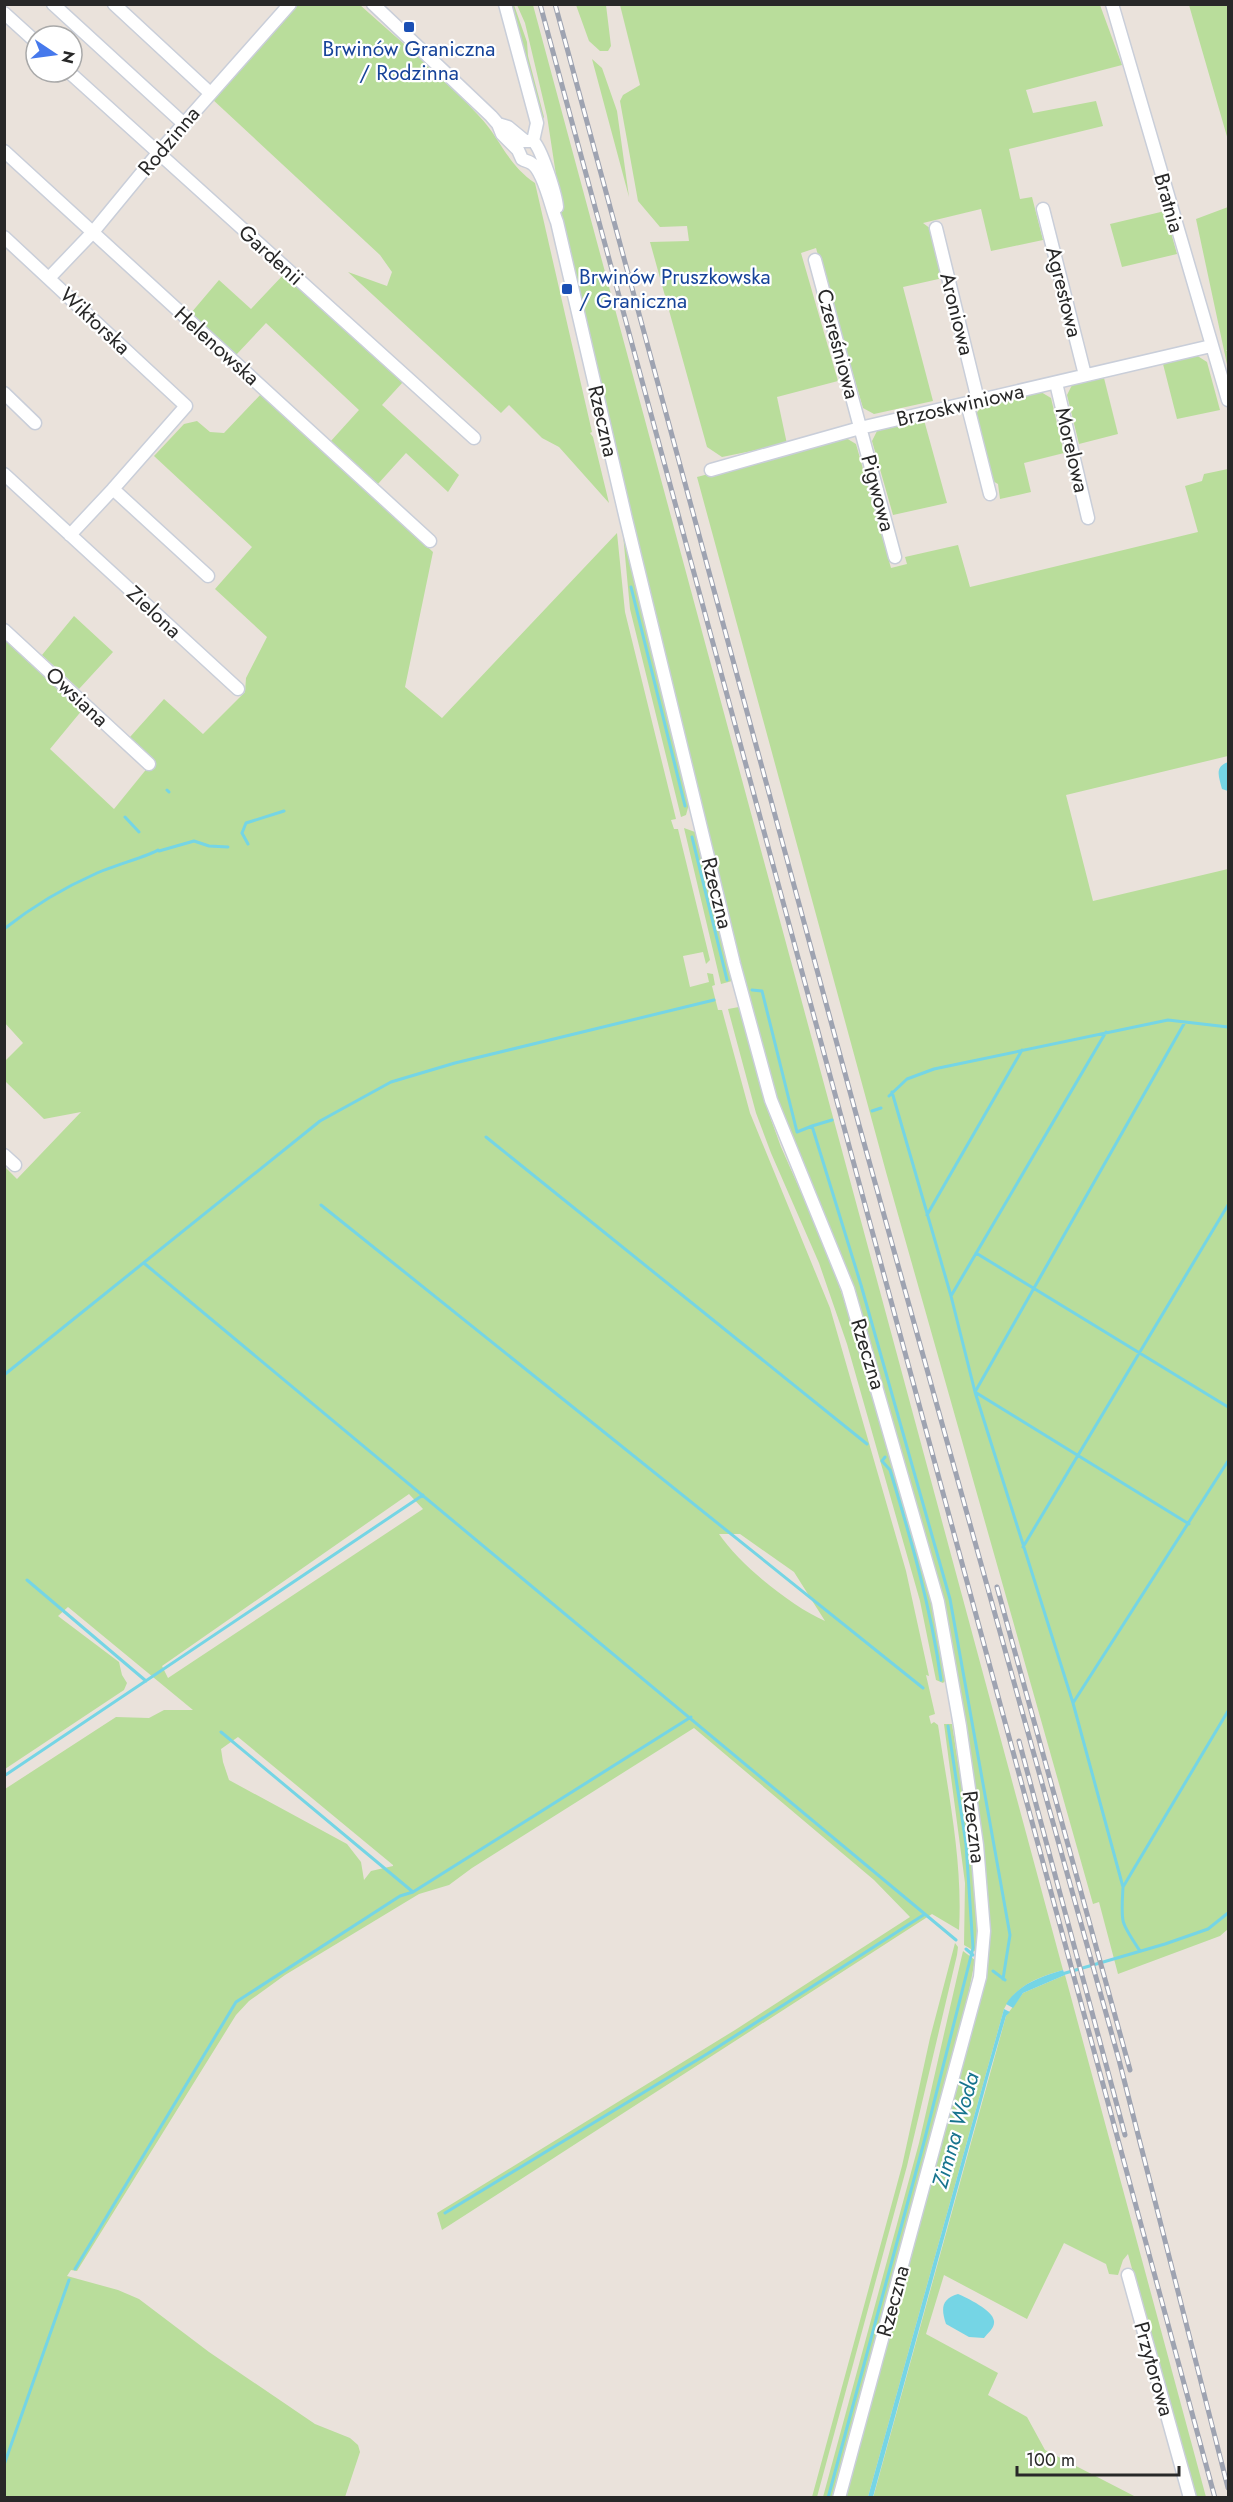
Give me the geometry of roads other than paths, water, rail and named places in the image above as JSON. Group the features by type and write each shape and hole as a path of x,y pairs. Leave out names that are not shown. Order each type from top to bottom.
{"street":[{"path":"53,4 184,124"},
{"path":"114,4 210,93"},
{"name":"Rodzinna","path":"49,278 93,232 158,153 290,4"},
{"path":"373,4 498,124 508,128 525,144"},
{"path":"505,4 537,123 525,144 522,159 535,158"},
{"name":"Bratnia","path":"1112,4 1228,399"},
{"path":"4,13 24,31"},
{"name":"Gardenii","path":"82,84 474,438"},
{"name":"Rzeczna","path":"525,144 539,147 535,158 554,188 557,222 628,530 731,953 767,1089 848,1289 938,1602 960,1726 977,1845 984,1931 980,1977 840,2498"},
{"name":"Helenowska","path":"4,151 430,542"},
{"name":"Agrestowa","path":"1043,209 1085,375"},
{"name":"Aroniowa","path":"936,228 973,401 990,494"},
{"name":"Wiktorska","path":"4,237 186,406 113,489"},
{"name":"Czereśniowa","path":"815,260 860,428"},
{"name":"Brzoskwiniowa","path":"711,470 860,428 1211,346"},
{"name":"Morelowa","path":"1056,383 1088,518"},
{"path":"4,393 36,423"},
{"name":"Pigwowa","path":"860,428 895,557"},
{"name":"Zielona","path":"4,474 238,689"},
{"path":"70,535 113,489 208,576"},
{"name":"Owsiana","path":"4,630 148,764"},
{"path":"4,1155 15,1165"},
{"name":"Przytorowa","path":"1128,2275 1190,2498"}],"water":[{"path":"1228,762 1228,791 1222,789 1219,770"},
{"path":"1063,1970 1065,1975 1023,1993 1013,2008 1006,2004 1024,1986"},
{"path":"1004,2009 1010,2012 1006,2016 990,2071 873,2497 868,2497"},
{"path":"958,2294 979,2305 993,2317 993,2326 984,2338 969,2337 946,2324 943,2314 945,2302"}],"waterway":[{"path":"631,587 685,806"},
{"path":"242,833 246,823 284,811"},
{"path":"125,817 139,832"},
{"path":"242,833 248,844"},
{"path":"692,837 727,980"},
{"path":"159,851 194,841 209,846 228,847"},
{"path":"4,929 71,885 158,850"},
{"path":"752,990 762,991 797,1132 812,1126 861,1285 950,1599 1010,1935 1003,1979"},
{"path":"4,1375 320,1121 391,1082 455,1063 714,1000"},
{"path":"889,1096 907,1079 934,1069 1168,1020 1228,1027"},
{"path":"1185,1022 975,1392 1189,1524"},
{"path":"951,1296 1106,1032"},
{"path":"927,1215 1022,1050"},
{"path":"892,1092 951,1296 975,1392 1073,1703 1123,1887"},
{"path":"872,1111 881,1108"},
{"path":"812,1126 832,1120"},
{"path":"486,1137 867,1444"},
{"path":"321,1205 923,1688"},
{"path":"1023,1547 1228,1205"},
{"path":"976,1253 1228,1407"},
{"path":"145,1264 956,1940"},
{"path":"885,1457 882,1461 890,1470 920,1574 941,1680"},
{"path":"1073,1703 1228,1461"},
{"path":"4,1776 423,1495"},
{"path":"27,1580 146,1681"},
{"path":"1140,1951 1123,1922 1123,1887 1228,1711"},
{"path":"75,2269 236,2002 400,1896 413,1892 691,1717"},
{"path":"828,2498 924,2142 973,1948 966,1844 948,1726"},
{"path":"221,1732 413,1892"},
{"name":"Zimna Woda","path":"1062,1974 1208,1929 1228,1913"},
{"path":"445,2213 707,2054 925,1914"},
{"path":"966,1949 973,1955"},
{"path":"993,1971 1005,1980"},
{"path":"4,2465 69,2280"}],"railway":[{"path":"540,4 1215,2498"},
{"path":"555,4 859,1125 1119,2060 1228,2488"},
{"path":"997,1587 1130,2070"},
{"path":"1019,1741 1125,2135"}],"place":[{"name":"Brwinów Graniczna / Rodzinna","path":"409,27"},
{"name":"Brwinów Pruszkowska / Graniczna","path":"567,289"}]}
